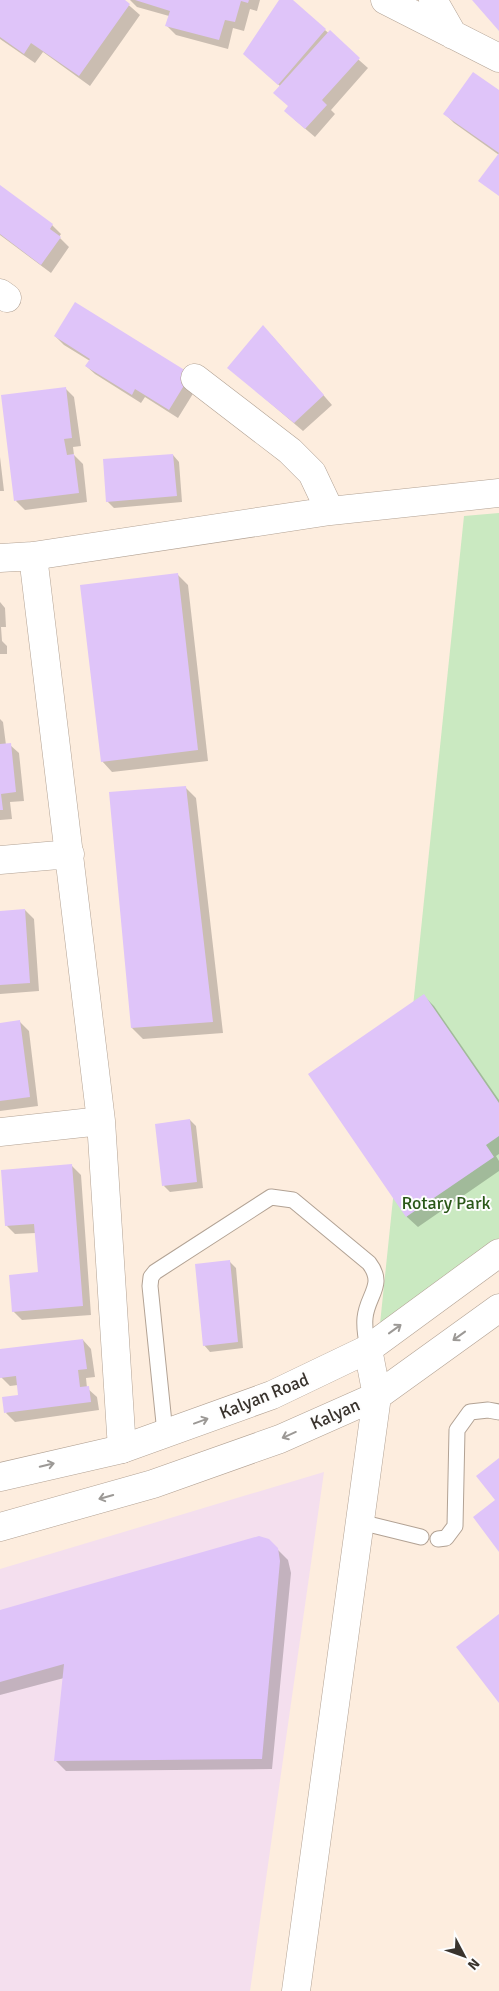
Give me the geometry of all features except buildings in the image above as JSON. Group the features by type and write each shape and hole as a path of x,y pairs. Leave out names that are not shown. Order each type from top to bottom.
{"street":[{"path":"386,0 499,58"},
{"path":"433,0 453,35"},
{"path":"195,378 290,451 312,472 330,511"},
{"path":"0,558 33,556 330,511 499,494"},
{"path":"33,556 101,1121 122,1448"},
{"path":"0,860 70,854"},
{"path":"0,1132 101,1121"},
{"name":"Kalyan Road","path":"0,1477 122,1448 272,1395 368,1349 499,1253"},
{"name":"Kalyan","path":"0,1527 153,1484 280,1439 377,1396 499,1308"},
{"path":"296,1991 377,1396 368,1349"}],"lane":[{"path":"165,1434 150,1286 151,1278 156,1272 271,1197 293,1200 368,1263 376,1273 376,1285 365,1317 368,1349"},
{"path":"438,1539 446,1538 455,1526 457,1430 470,1412 482,1410 499,1412"},
{"path":"360,1522 422,1537"}],"shaded area":[{"path":"324,1472 250,1991 0,1991 0,1569"}],"green space":[{"name":"Rotary Park","path":"499,513 499,1238 380,1324 464,516"}]}
